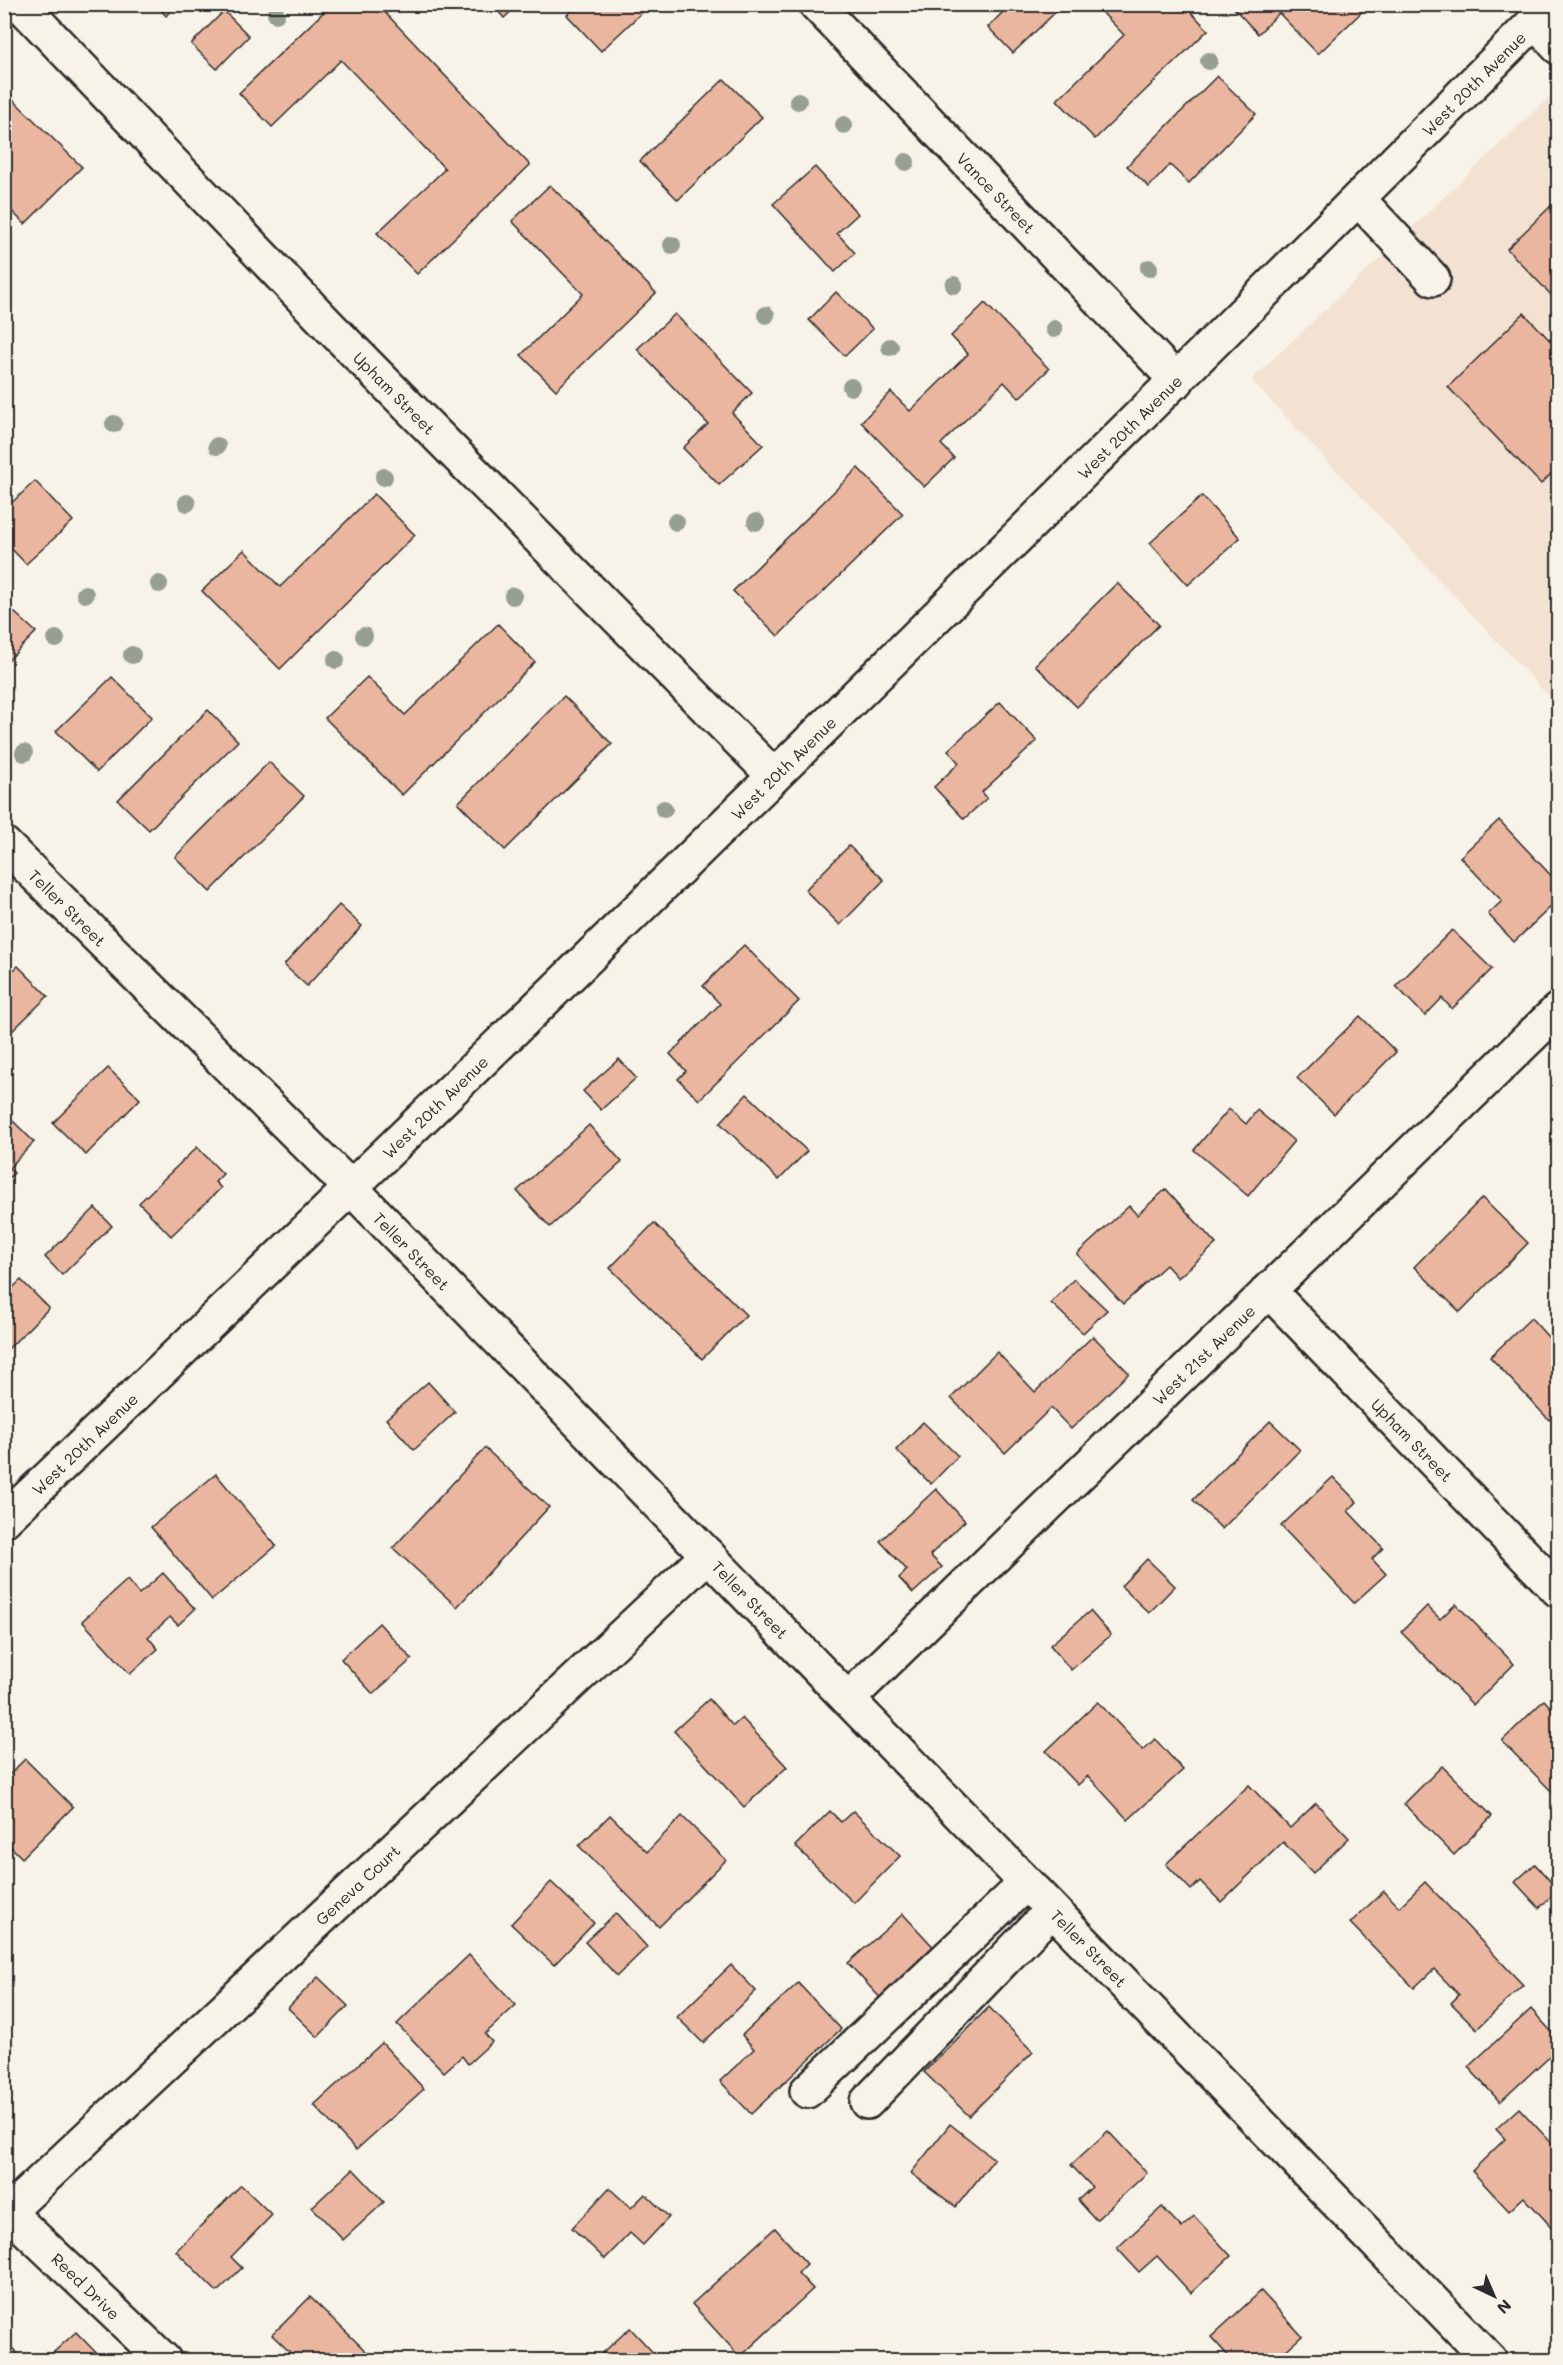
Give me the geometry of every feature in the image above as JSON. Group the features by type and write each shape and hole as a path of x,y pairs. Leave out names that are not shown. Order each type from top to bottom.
{"street":[{"name":"Upham Street","path":"20,4 332,329 774,776"},
{"name":"Vance Street","path":"816,4 1176,381"},
{"name":"West 20th Avenue","path":"4,1520 352,1189 1176,381 1544,13"},
{"path":"1544,13 1558,47"},
{"path":"1359,200 1433,279"},
{"name":"Teller Street","path":"4,844 352,1189 1490,2361"},
{"name":"West 21st Avenue","path":"848,1699 1558,1010"},
{"name":"Upham Street","path":"1268,1290 1558,1590"},
{"name":"Geneva Court","path":"8,2212 708,1555"},
{"path":"807,2091 1026,1883"},
{"path":"867,2102 1052,1910"},
{"name":"Reed Drive","path":"8,2212 164,2361"}],"shaded area":[{"path":"1558,89 1558,706 1251,380"}],"building":[{"path":"155,4 177,4 166,16"},
{"path":"332,4 377,4 530,165 417,274 377,233 445,169 341,60 272,127 239,93"},
{"path":"492,4 519,4 504,18"},
{"path":"579,4 651,4 601,51 567,15"},
{"path":"1011,4 1064,4 1013,53 988,27"},
{"path":"1094,4 1183,4 1208,30 1095,139 1057,100 1124,35"},
{"path":"1230,4 1370,4 1318,54 1279,13 1258,34"},
{"path":"224,11 249,36 217,69 191,44"},
{"path":"1217,76 1256,114 1189,183 1170,165 1149,187 1127,166"},
{"path":"724,79 762,117 678,200 640,161"},
{"path":"4,91 82,167 25,224 4,204"},
{"path":"815,167 858,214 837,233 855,253 835,272 773,204"},
{"path":"550,185 656,293 556,390 521,355 583,294 512,221"},
{"path":"1558,199 1558,302 1507,249"},
{"path":"836,292 873,329 845,356 809,320"},
{"path":"985,303 1049,369 1019,398 1004,382 941,444 954,458 924,487 861,422 891,392 910,411 968,354 951,336"},
{"path":"1524,313 1558,349 1558,467 1541,484 1448,387"},
{"path":"675,314 752,393 732,413 763,445 719,485 683,448 708,424 637,349"},
{"path":"1558,332 1558,349 1550,340"},
{"path":"858,468 903,514 778,636 733,591"},
{"path":"35,481 73,521 26,564 4,541 4,510"},
{"path":"374,494 415,535 280,669 202,591 244,550 280,587"},
{"path":"1202,496 1240,538 1188,585 1150,543"},
{"path":"1117,583 1159,625 1077,707 1035,665"},
{"path":"4,603 36,632 4,665"},
{"path":"498,624 535,662 402,795 325,718 367,677 405,715"},
{"path":"112,677 152,717 97,772 56,731"},
{"path":"564,696 612,744 505,850 458,803"},
{"path":"1000,702 1037,741 982,792 987,798 964,819 934,787 959,763 948,750"},
{"path":"208,710 238,741 149,830 118,800"},
{"path":"269,762 304,796 210,892 175,857"},
{"path":"1499,820 1558,883 1558,900 1514,942 1488,914 1502,901 1460,857"},
{"path":"849,846 884,880 840,925 805,890"},
{"path":"339,905 362,926 307,986 284,965"},
{"path":"1452,930 1492,969 1452,1009 1442,998 1425,1016 1396,986"},
{"path":"744,945 799,1001 699,1100 678,1079 686,1071 670,1054 720,1004 703,986"},
{"path":"18,966 48,996 4,1039 4,979"},
{"path":"1360,1016 1396,1052 1334,1114 1297,1078"},
{"path":"619,1059 636,1078 601,1110 583,1091"},
{"path":"108,1068 140,1099 86,1155 53,1123"},
{"path":"747,1094 807,1151 779,1180 720,1123"},
{"path":"1229,1109 1246,1124 1257,1110 1294,1141 1248,1196 1194,1150"},
{"path":"12,1120 34,1142 9,1168 14,1173 4,1183 4,1128"},
{"path":"589,1125 622,1162 550,1227 517,1191"},
{"path":"197,1147 223,1174 215,1182 221,1188 171,1236 139,1203"},
{"path":"1166,1189 1216,1244 1178,1278 1166,1265 1123,1304 1077,1254 1129,1206 1137,1215"},
{"path":"1482,1198 1528,1243 1460,1312 1414,1267"},
{"path":"95,1208 112,1226 62,1275 45,1257"},
{"path":"654,1223 746,1315 702,1359 610,1268"},
{"path":"1074,1279 1107,1310 1083,1333 1051,1303"},
{"path":"21,1280 49,1308 4,1353 4,1296"},
{"path":"1531,1318 1558,1348 1558,1411 1549,1420 1490,1357"},
{"path":"1093,1336 1129,1373 1071,1429 1051,1408 1005,1453 951,1398 997,1352 1035,1392"},
{"path":"428,1382 455,1412 414,1450 386,1419"},
{"path":"1270,1421 1300,1450 1222,1529 1193,1500"},
{"path":"923,1422 958,1456 931,1484 896,1450"},
{"path":"485,1448 549,1507 457,1607 393,1548"},
{"path":"216,1474 276,1546 212,1600 151,1527"},
{"path":"1333,1477 1357,1502 1348,1511 1383,1548 1372,1559 1386,1574 1354,1603 1281,1526"},
{"path":"936,1489 965,1521 930,1555 942,1567 913,1593 899,1578 907,1570 880,1541"},
{"path":"1147,1559 1175,1586 1149,1613 1121,1586"},
{"path":"163,1573 195,1609 178,1625 170,1617 148,1637 158,1649 130,1674 82,1621 127,1580 139,1594"},
{"path":"1456,1604 1514,1664 1473,1705 1401,1632 1427,1606 1440,1619"},
{"path":"1090,1611 1111,1635 1071,1670 1050,1645"},
{"path":"379,1623 412,1659 373,1694 341,1659"},
{"path":"709,1699 733,1726 742,1718 787,1767 744,1807 674,1731"},
{"path":"1544,1700 1558,1715 1558,1798 1502,1741"},
{"path":"1098,1702 1143,1750 1155,1739 1183,1770 1128,1820 1088,1776 1078,1785 1046,1751"},
{"path":"25,1759 73,1807 22,1858 4,1840 4,1780"},
{"path":"1442,1766 1492,1816 1454,1855 1404,1804"},
{"path":"1249,1785 1290,1828 1316,1803 1349,1838 1313,1873 1283,1842 1221,1902 1200,1881 1191,1890 1166,1864"},
{"path":"830,1811 841,1822 853,1811 900,1856 854,1903 795,1846"},
{"path":"610,1815 647,1852 682,1816 726,1860 659,1927 579,1846"},
{"path":"1535,1864 1558,1890 1539,1908 1515,1882"},
{"path":"551,1882 594,1923 554,1965 511,1924"},
{"path":"1425,1882 1523,1985 1477,2029 1451,2003 1459,1995 1434,1969 1414,1988 1350,1923 1384,1891 1399,1907"},
{"path":"616,1913 647,1947 617,1976 585,1942"},
{"path":"903,1914 938,1952 884,2002 848,1963"},
{"path":"469,1955 516,2005 485,2034 492,2042 468,2064 462,2056 444,2072 397,2024"},
{"path":"731,1965 756,1991 703,2043 677,2017"},
{"path":"318,1977 348,2006 318,2037 288,2008"},
{"path":"798,1983 841,2029 751,2114 720,2081 754,2049 742,2035"},
{"path":"989,2007 1033,2052 969,2116 924,2072"},
{"path":"1531,2009 1558,2039 1558,2048 1500,2102 1468,2067"},
{"path":"382,2043 424,2089 356,2150 314,2105"},
{"path":"1519,2108 1558,2150 1557,2233 1524,2197 1509,2211 1472,2171 1505,2139 1496,2129"},
{"path":"950,2124 994,2159 956,2207 911,2173"},
{"path":"1108,2131 1147,2173 1096,2220 1078,2200 1092,2187 1071,2165"},
{"path":"353,2169 384,2202 343,2240 312,2207"},
{"path":"241,2185 272,2215 231,2257 242,2268 217,2292 176,2251"},
{"path":"609,2188 631,2208 645,2194 669,2217 643,2245 630,2233 605,2259 572,2228"},
{"path":"1162,2207 1182,2228 1194,2216 1231,2256 1191,2293 1157,2256 1139,2272 1117,2248"},
{"path":"775,2228 807,2264 798,2273 813,2289 740,2357 692,2304"},
{"path":"1261,2291 1302,2336 1275,2360 1232,2360 1211,2337"},
{"path":"310,2297 375,2360 298,2360 272,2335"},
{"path":"630,2328 660,2360 595,2360"},
{"path":"76,2332 103,2360 45,2360"},
{"path":"4,2340 24,2360 4,2360"}]}
